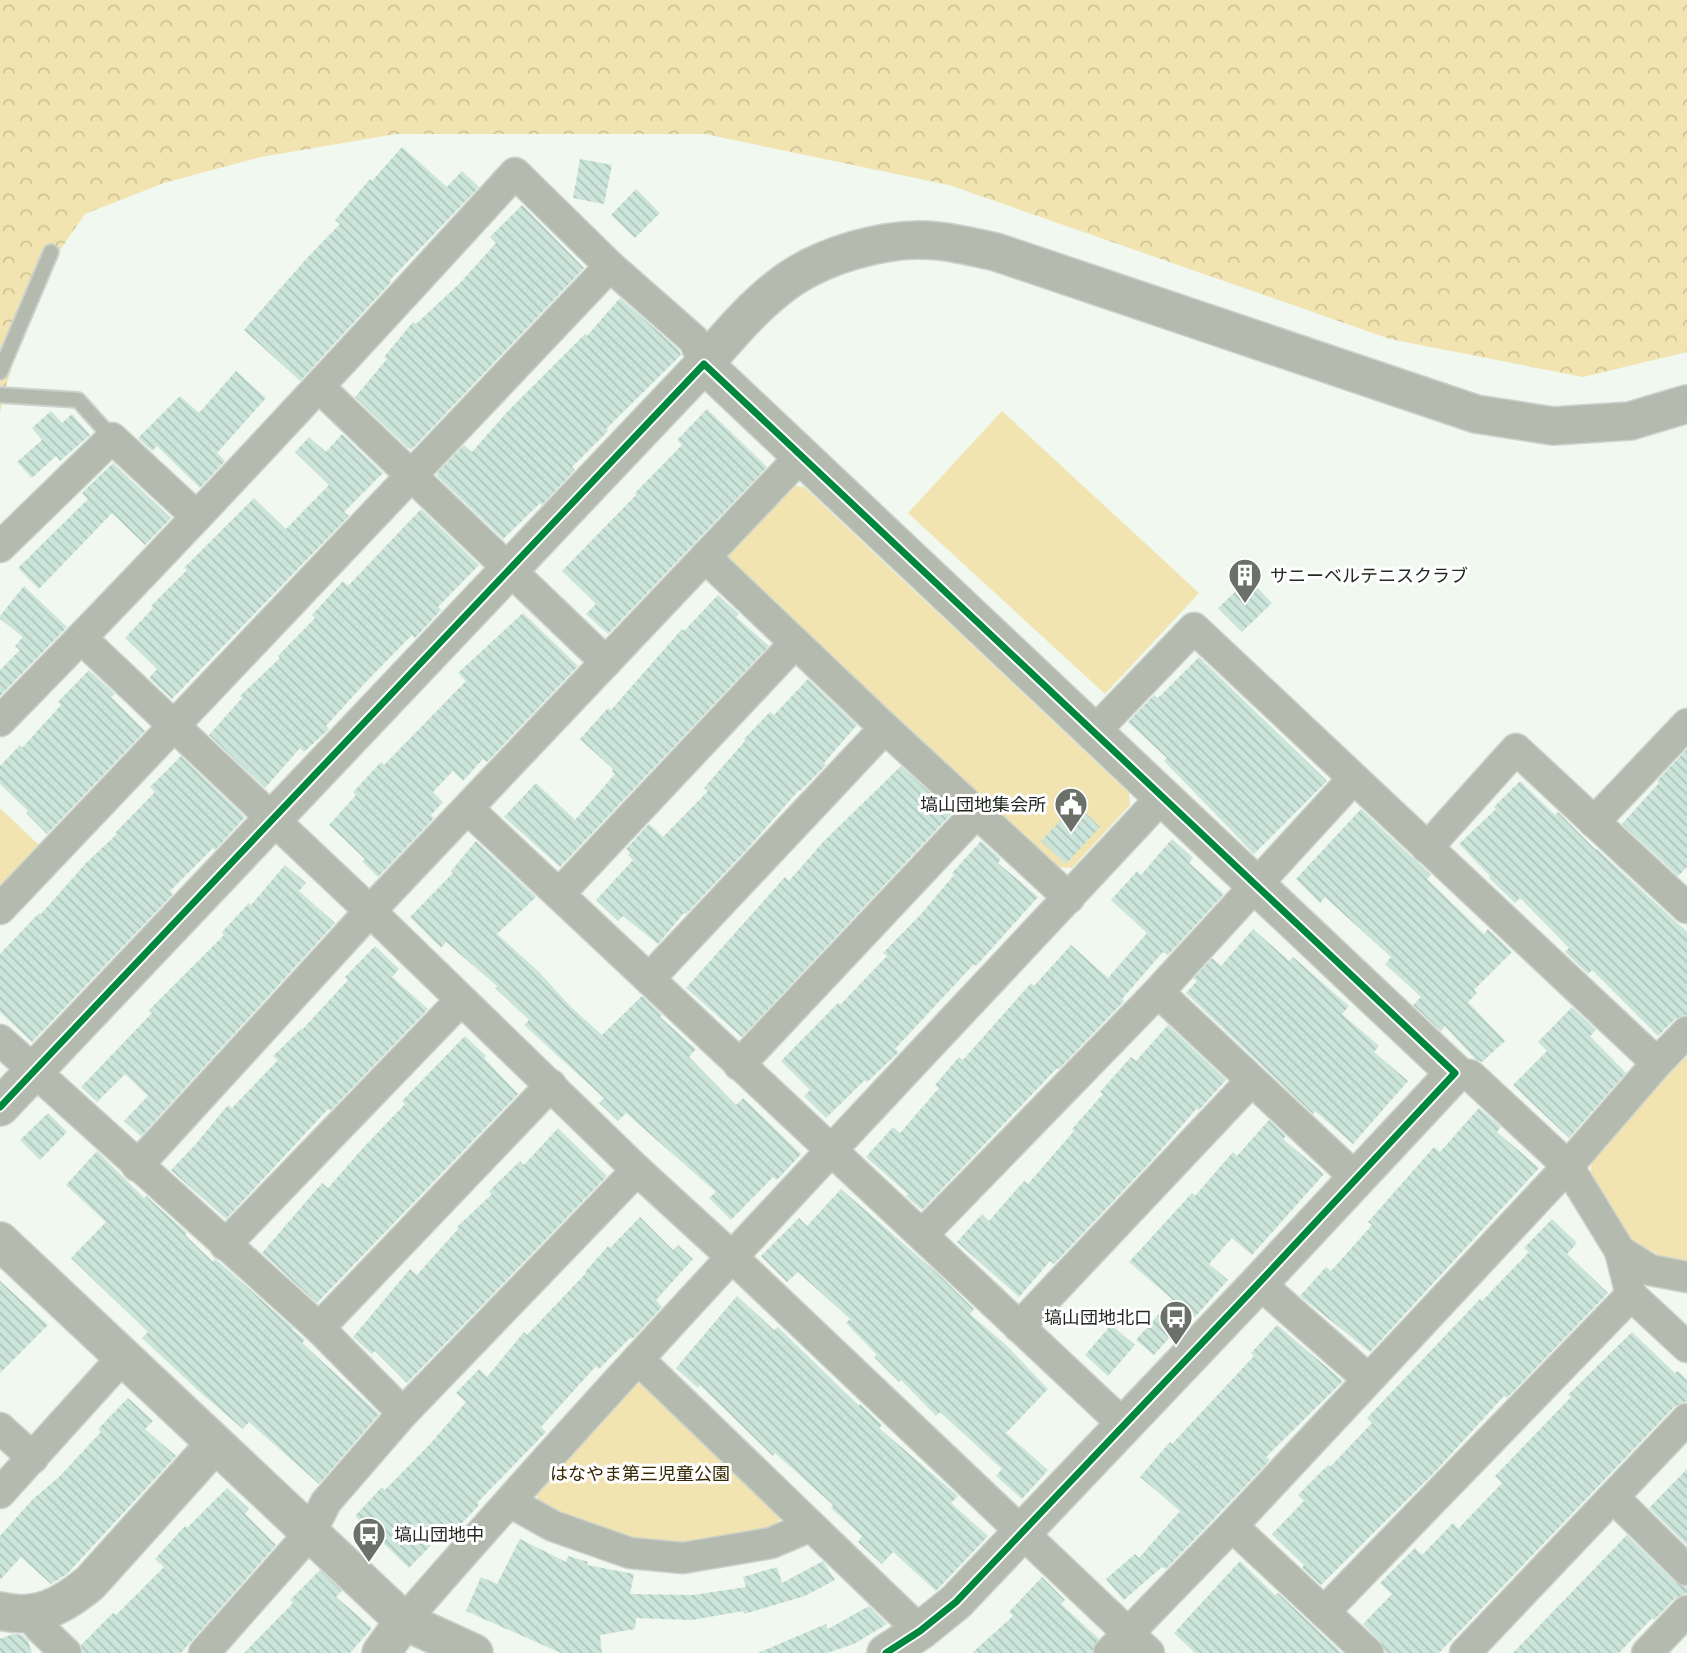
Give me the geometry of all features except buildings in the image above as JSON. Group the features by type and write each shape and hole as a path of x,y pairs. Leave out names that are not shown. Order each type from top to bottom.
{"street":[{"path":"0,721 319,387 516,173 610,266 694,340 704,365 1455,1073 1470,1075 1568,1166 1620,1251 1630,1295 1687,1347"},
{"path":"0,1107 704,365 746,317 780,286 821,263 859,249 901,241 937,240 996,252 1476,414 1553,426 1630,421 1687,404"},
{"path":"0,909 610,266"},
{"path":"319,387 606,662"},
{"path":"0,547 112,438 197,516"},
{"path":"137,1166 370,911 801,456"},
{"path":"705,557 1069,898"},
{"path":"1094,732 1195,628 1657,1063"},
{"path":"81,638 370,911 637,1170 1023,1532 1129,1647 1232,1526 1568,1166 1687,1032"},
{"path":"559,894 795,643"},
{"path":"1594,822 1687,724"},
{"path":"649,979 885,728"},
{"path":"1427,848 1516,749 1687,908"},
{"path":"923,1234 1158,992 1353,779"},
{"path":"381,1653 404,1620 638,1359 830,1149 1162,797"},
{"path":"468,809 1124,1425"},
{"path":"739,1065 976,813"},
{"path":"1158,992 1357,1179"},
{"path":"225,1245 461,1000"},
{"path":"0,1040 319,1328 403,1413"},
{"path":"886,1653 920,1631 956,1602 1455,1073"},
{"path":"1019,1327 1251,1081"},
{"path":"319,1328 551,1085"},
{"path":"204,1653 311,1532 326,1502 403,1413 637,1170"},
{"path":"0,1241 404,1620 474,1653"},
{"path":"1620,1251 1650,1270 1687,1277"},
{"path":"1259,1283 1368,1379"},
{"path":"1324,1612 1630,1295"},
{"path":"0,1493 123,1357"},
{"path":"638,1359 920,1631"},
{"path":"1465,1653 1687,1419"},
{"path":"0,1428 33,1458"},
{"path":"14,1612 47,1611 68,1601 90,1583 215,1444"},
{"path":"1614,1498 1687,1570"},
{"path":"510,1502 554,1526 629,1553 683,1558 771,1543 811,1525"},
{"path":"1232,1526 1368,1653"},
{"path":"1647,1653 1687,1611"},
{"path":"14,1612 39,1627 66,1653"}],"lane":[{"path":"0,372 51,253"},
{"path":"0,395 78,400 112,438"}],"green space":[{"path":"0,0 1687,0 1687,352 1583,377 1390,339 949,185 705,134 396,134 261,157 164,183 85,214 41,277 5,389 0,413"},
{"path":"1002,411 1199,593 1105,694 908,513"},
{"path":"787,485 804,487 1129,793 1130,805 1072,868 1054,867 729,562 729,547"},
{"path":"0,808 41,847 0,891"},
{"path":"1687,1056 1687,1269 1631,1238 1607,1216 1593,1189 1590,1156"},
{"name":"はなやま第三児童公園","path":"644,1383 783,1515 772,1532 667,1550 603,1534 540,1503 534,1489 630,1386"}],"cycle path":[{"path":"0,1107 704,364 1455,1073 956,1602 920,1631 886,1653"}],"place":[{"name":"サニーベルテニスクラブ","path":"1245,605"},
{"name":"塙山団地集会所","path":"1071,834"},
{"name":"塙山団地北口","path":"1176,1347"},
{"name":"塙山団地中","path":"369,1564"}]}
